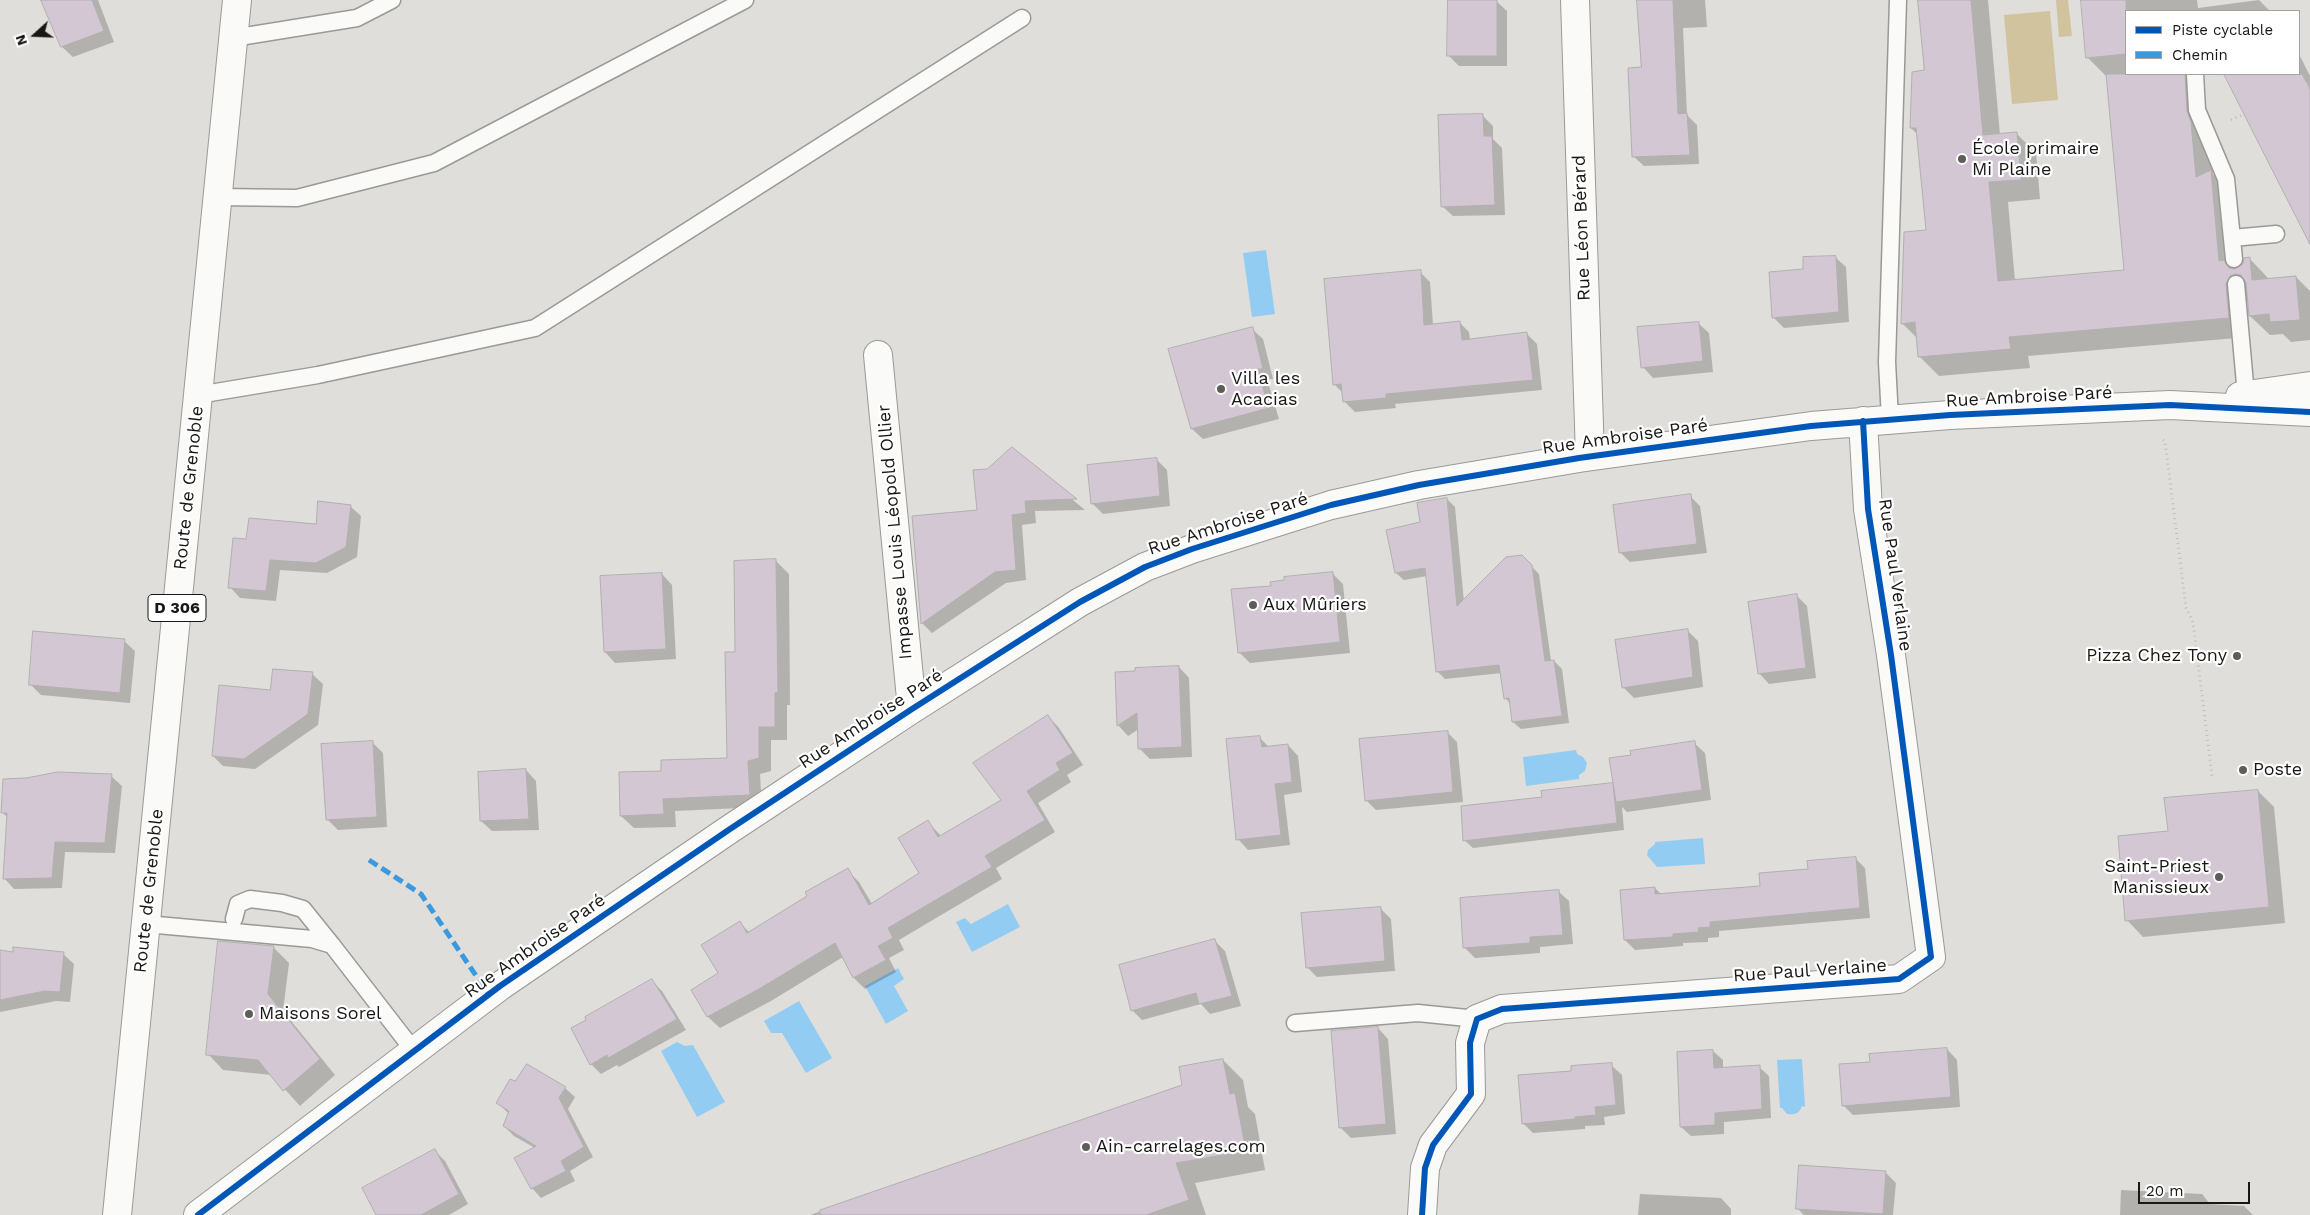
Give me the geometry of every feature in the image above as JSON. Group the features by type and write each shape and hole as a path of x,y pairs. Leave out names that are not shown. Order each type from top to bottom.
{"street":[{"name":"Route de Grenoble","path":"117,1215 237,0"},
{"name":"Rue Léon Bérard","path":"1575,0 1590,456"},
{"name":"Impasse Louis Léopold Ollier","path":"878,355 912,709"},
{"name":"Rue Ambroise Paré","path":"2182,405 2310,386"},
{"name":"Rue Ambroise Paré","path":"198,1215 509,980 912,709 1080,602 1145,567 1192,549 1331,505 1461,477 1590,456 1877,420 2182,405 2310,412"},
{"name":"Rue Paul Verlaine","path":"1477,1019 1502,1009 1898,980 1931,957 1891,655 1868,509 1877,420"},
{"path":"1422,1215 1425,1168 1433,1145 1471,1094 1470,1043 1477,1019"}],"lane":[{"path":"233,38 357,18 392,0"},
{"path":"217,197 297,198 434,163 745,0"},
{"path":"1877,420 1887,362 1898,0"},
{"path":"198,395 318,375 535,328 1022,18"},
{"path":"2195,75 2197,110 2226,179 2234,259"},
{"path":"2232,238 2276,234"},
{"path":"2236,284 2246,395"},
{"path":"234,919 238,904 250,899 303,908 414,1051"},
{"path":"146,924 312,939 332,945"},
{"path":"1295,1023 1418,1013 1477,1019"}],"path":[{"path":"2138,406 2139,434 2165,441 2186,608 2193,622 2212,776"}],"shaded area":[{"path":"2056,0 2068,0 2072,36 2059,37"},
{"path":"2050,11 2058,100 2012,104 2004,15"}],"water":[{"path":"1266,250 1275,314 1252,317 1243,253"},
{"path":"1576,750 1577,754 1583,757 1587,763 1585,771 1579,775 1579,779 1526,786 1523,757"},
{"path":"1703,838 1705,864 1657,867 1647,855 1648,850 1655,842"},
{"path":"1008,904 1020,927 972,952 956,922 965,918 971,924"},
{"path":"898,968 904,979 894,986 908,1011 886,1024 865,986"},
{"path":"799,1001 832,1058 806,1073 782,1033 771,1033 764,1021"},
{"path":"677,1042 685,1046 693,1045 725,1102 697,1117 661,1051"},
{"path":"1802,1059 1805,1107 1802,1106 1800,1111 1796,1113 1787,1114 1780,1108 1777,1060"}],"building":[{"path":"41,0 92,0 104,31 61,47"},
{"path":"1448,0 1497,0 1497,56 1447,56"},
{"path":"1637,0 1673,0 1678,114 1687,113 1690,155 1632,157 1628,68 1641,67"},
{"path":"1918,0 1971,0 1983,135 2017,132 2021,180 1989,182 1998,281 2124,270 2106,74 2185,75 2187,111 2191,122 2196,177 2211,170 2219,261 2224,260 2229,268 2235,269 2243,264 2244,258 2250,257 2252,280 2296,276 2300,320 2270,322 2269,314 2249,316 2246,283 2241,275 2235,274 2230,276 2226,284 2229,318 2009,337 2011,349 1918,357 1915,322 1901,324 1904,232 1926,230 1916,128 1910,128 1912,72 1924,70"},
{"path":"2081,0 2126,0 2125,54 2086,58"},
{"path":"2302,74 2310,89 2310,244 2225,75"},
{"path":"1483,114 1484,136 1492,136 1495,205 1441,207 1438,115"},
{"path":"1836,256 1839,312 1772,318 1769,272 1803,269 1803,257"},
{"path":"1421,270 1424,325 1460,321 1462,340 1527,332 1533,380 1386,394 1386,398 1343,402 1341,384 1333,385 1324,279"},
{"path":"1699,322 1703,361 1641,368 1637,327"},
{"name":"Villa les Acacias","path":"1253,327 1263,369 1257,369 1269,408 1191,429 1168,349"},
{"path":"1012,447 1077,499 1025,501 1026,513 1012,515 1016,570 995,572 921,624 912,516 977,510 973,470 987,469"},
{"path":"1157,458 1160,496 1091,504 1087,465"},
{"path":"1691,494 1697,544 1619,553 1613,505"},
{"path":"1447,498 1457,606 1506,557 1522,555 1532,565 1545,661 1554,660 1562,716 1512,722 1509,698 1504,699 1499,665 1436,672 1425,568 1395,573 1386,530 1420,522 1417,503"},
{"path":"318,501 351,505 346,547 316,563 270,560 266,591 228,588 233,538 246,539 249,518 316,524"},
{"path":"776,559 778,692 775,693 775,727 759,727 759,758 748,761 750,795 663,799 664,814 620,816 619,772 661,771 661,760 727,758 725,652 735,652 734,561"},
{"path":"1333,572 1340,642 1238,653 1231,589 1271,586 1270,582 1284,580 1284,577"},
{"path":"662,573 666,649 604,652 600,576"},
{"path":"1797,594 1806,668 1758,674 1748,602"},
{"path":"1688,629 1693,677 1622,688 1615,640"},
{"path":"33,631 125,639 120,693 29,685"},
{"path":"1179,666 1182,747 1138,749 1137,713 1117,726 1115,672 1135,671 1135,668"},
{"path":"273,669 313,672 308,714 244,759 212,756 219,685 270,690"},
{"path":"1048,715 1073,753 1056,763 1060,770 1027,791 1045,820 985,856 992,867 888,928 893,938 878,946 886,960 853,978 835,943 759,989 707,1017 691,990 718,973 701,945 740,921 747,933 807,896 805,892 848,868 869,905 919,873 898,838 928,820 938,837 1001,800 973,763"},
{"path":"1448,731 1453,792 1365,801 1359,739"},
{"path":"1260,736 1262,747 1288,744 1292,782 1275,784 1281,835 1236,840 1226,739"},
{"path":"373,741 377,817 326,820 321,744"},
{"path":"1695,741 1702,790 1616,802 1609,758 1631,755 1630,751"},
{"path":"526,769 529,819 480,821 478,772"},
{"path":"58,772 112,774 105,843 55,842 52,878 3,879 7,813 1,813 3,779 26,778"},
{"path":"1613,783 1617,823 1463,841 1461,806 1542,797 1541,791"},
{"name":"Saint-Priest Manissieux","path":"2258,790 2269,907 2125,921 2118,836 2168,831 2164,798"},
{"path":"1856,857 1860,908 1710,922 1710,927 1698,928 1699,932 1673,934 1673,937 1624,940 1620,890 1655,887 1655,894 1760,886 1759,873 1808,869 1807,861"},
{"path":"1559,890 1563,935 1530,937 1530,943 1463,948 1460,898"},
{"path":"1381,907 1385,961 1306,968 1301,913"},
{"path":"1215,939 1232,996 1199,1004 1196,993 1131,1011 1119,965"},
{"path":"218,941 274,946 268,994 320,1059 283,1091 258,1060 206,1055"},
{"path":"13,947 64,952 60,992 45,991 0,1000 0,950 13,952"},
{"path":"652,979 677,1019 608,1058 607,1055 590,1065 571,1028 586,1020 585,1017"},
{"path":"1378,1027 1386,1124 1339,1128 1331,1031"},
{"path":"1947,1048 1951,1097 1842,1106 1839,1064 1870,1062 1869,1054"},
{"path":"1713,1050 1714,1068 1760,1065 1762,1109 1715,1113 1715,1125 1680,1127 1677,1052"},
{"name":"Ain-carrelages.com","path":"1223,1059 1230,1094 1235,1093 1246,1151 1176,1163 1189,1200 1146,1215 820,1215 820,1210 1182,1085 1179,1067"},
{"path":"1612,1063 1616,1105 1595,1107 1596,1115 1522,1124 1518,1075 1571,1071 1571,1066"},
{"path":"527,1064 566,1087 559,1098 584,1147 561,1161 566,1171 531,1189 514,1158 536,1146 503,1126 509,1111 496,1103 510,1079 515,1081"},
{"path":"435,1149 459,1194 421,1215 376,1215 362,1188"},
{"path":"1799,1165 1886,1171 1883,1214 1796,1209"}],"marked path":[{"path":"369,860 421,894 489,995"}],"cycle path":[{"path":"198,1215 500,986 730,829 912,709 1080,602 1145,567 1192,549 1331,505 1419,485 1579,458 1811,426 1950,415 2170,405 2310,412"},
{"path":"1422,1215 1425,1168 1433,1145 1471,1094 1470,1043 1477,1019 1502,1009 1899,979 1931,957 1891,655 1868,509 1863,421"}],"place":[{"name":"École primaire Mi Plaine","path":"1962,159"},
{"name":"Villa les Acacias","path":"1221,389"},
{"name":"Aux Mûriers","path":"1253,605"},
{"name":"Pizza Chez Tony","path":"2237,656"},
{"name":"Poste","path":"2243,770"},
{"name":"Saint-Priest Manissieux","path":"2219,877"},
{"name":"Maisons Sorel","path":"249,1014"},
{"name":"Ain-carrelages.com","path":"1086,1147"}]}
